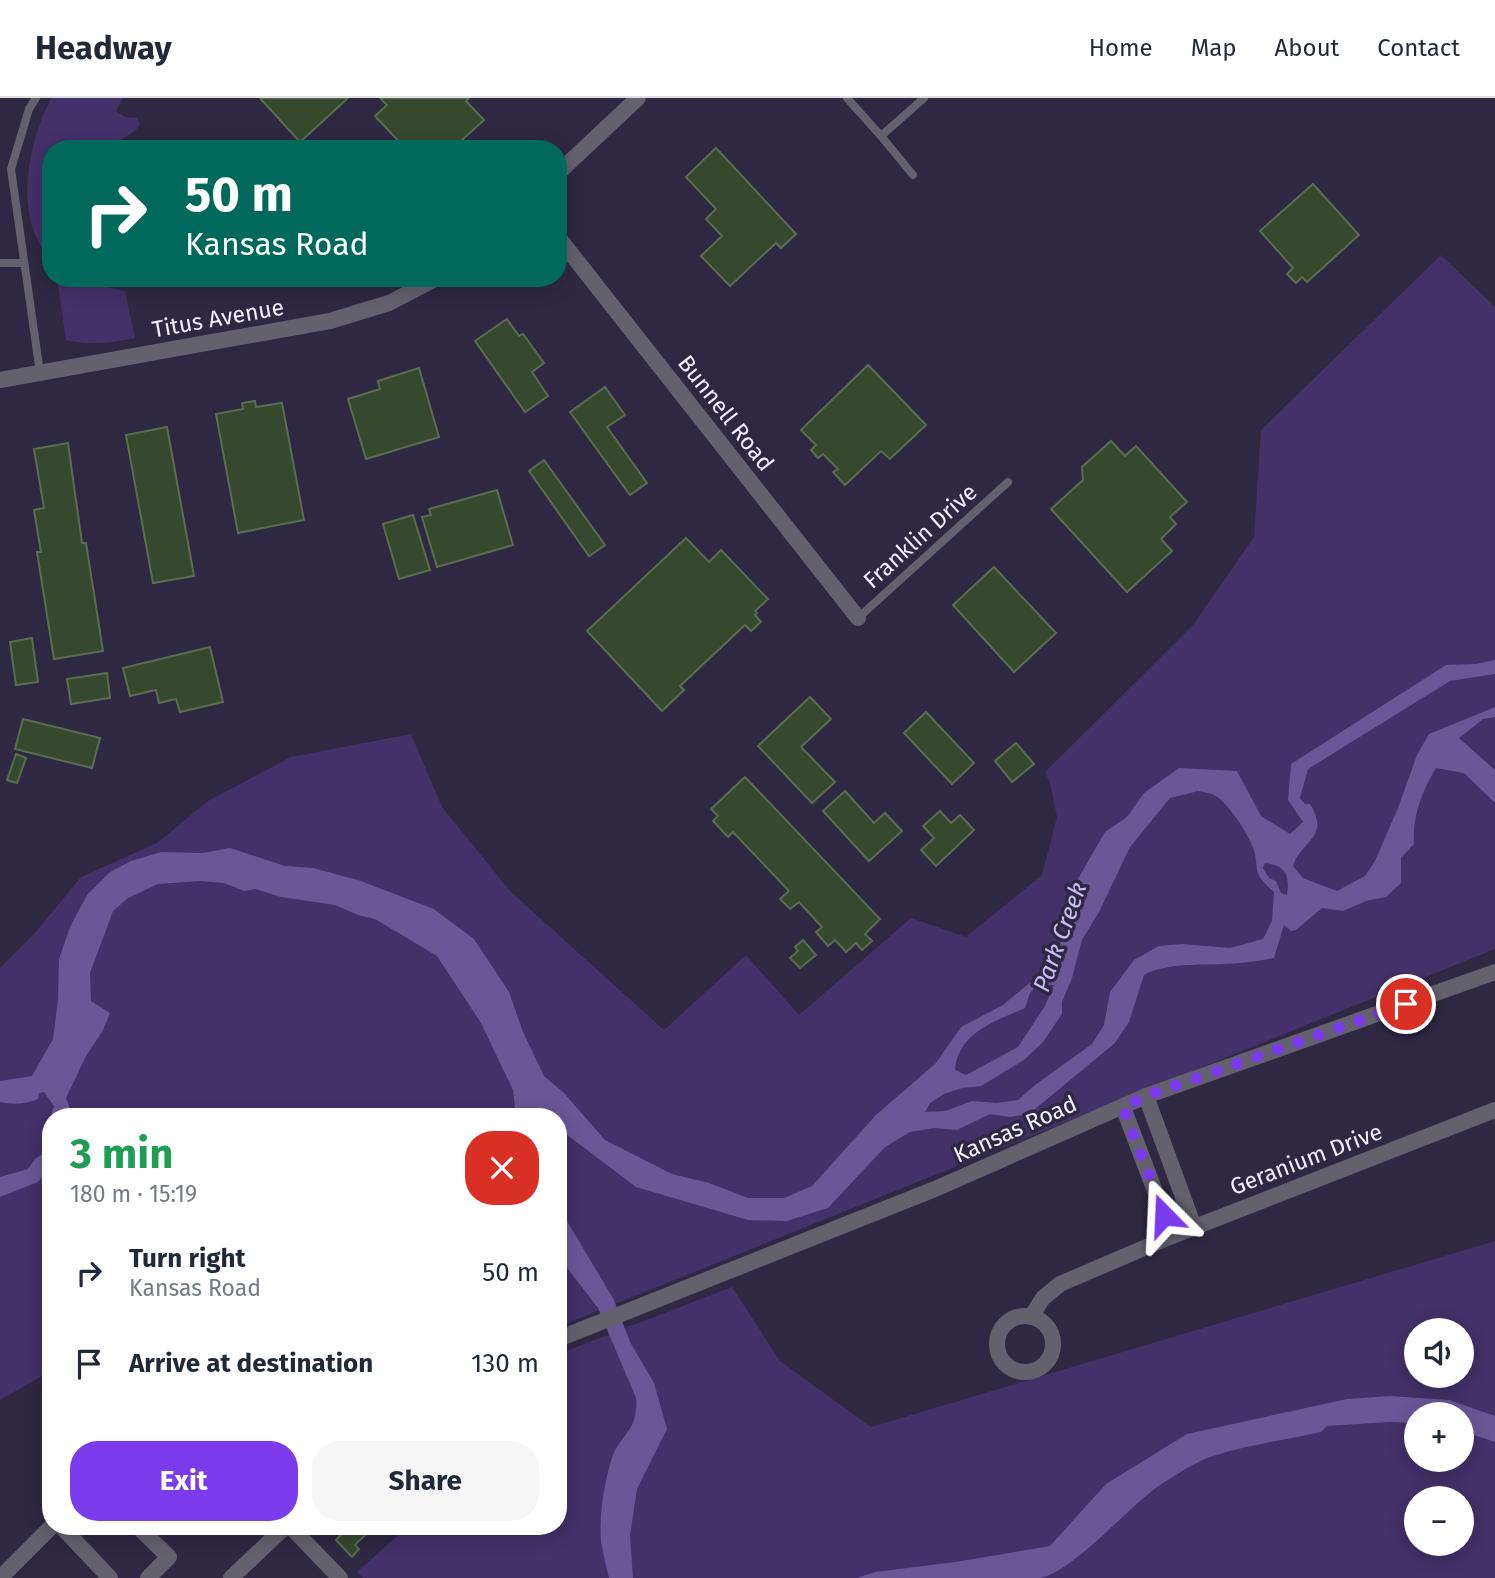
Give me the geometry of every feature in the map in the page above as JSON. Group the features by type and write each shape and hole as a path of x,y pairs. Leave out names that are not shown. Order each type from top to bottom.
{"street":[{"path":"567,165 638,98"},
{"name":"Bunnell Road","path":"567,248 858,618"},
{"name":"Titus Avenue","path":"0,380 330,321 389,303 420,287"},
{"name":"Kansas Road","path":"567,1335 935,1189 1146,1096 1495,972"},
{"path":"1146,1096 1194,1227"},
{"path":"1123,1107 1172,1236"},
{"name":"Geranium Drive","path":"1031,1317 1043,1297 1060,1284 1194,1227 1495,1110"},
{"path":"0,1578 43,1535"},
{"path":"69,1535 110,1578"},
{"path":"146,1535 169,1557 148,1578"},
{"path":"231,1578 278,1535"},
{"path":"297,1535 340,1578"}],"lane":[{"path":"37,98 29,109 11,169 40,373"},
{"path":"847,98 913,175"},
{"path":"881,136 924,98"},
{"path":"0,263 24,263"},
{"name":"Franklin Drive","path":"858,618 1008,482"}],"shaded area":[{"path":"51,98 123,98 116,111 125,117 137,118 140,124 121,140 42,140 42,248 31,225 27,188 39,126"},
{"path":"1441,255 1495,307 1495,949 567,1323 567,1108 42,1108 42,1376 0,1400 0,968 34,934 81,877 157,843 208,801 291,757 411,734 442,807 510,891 664,1030 746,955 799,1015 911,918 966,937 1042,875 1057,817 1045,772 1193,625 1254,537 1261,430"},
{"path":"58,287 106,287 125,291 135,338 100,343 66,340"},
{"path":"1495,660 1495,674 1450,681 1308,769 1300,798 1305,804 1310,804 1317,824 1316,832 1293,866 1303,878 1337,891 1365,876 1375,861 1417,755 1429,734 1495,707 1495,717 1483,719 1459,738 1495,770 1495,803 1464,773 1436,768 1419,804 1414,844 1401,858 1401,883 1386,897 1366,901 1343,911 1322,908 1296,930 1291,931 1284,925 1274,958 1241,963 1178,966 1144,975 1129,1022 1115,1043 1029,1114 1010,1117 990,1114 957,1130 934,1128 910,1132 885,1147 828,1208 787,1221 748,1220 636,1187 567,1135 567,1108 515,1108 513,1090 481,1023 437,956 375,919 335,905 281,897 255,889 244,891 224,883 201,881 158,884 128,898 113,911 90,973 91,1001 110,1013 66,1098 70,1108 53,1108 44,1092 39,1093 38,1099 29,1102 0,1102 0,1081 32,1076 53,1039 59,959 70,927 87,895 110,872 131,861 161,852 202,853 230,848 285,866 313,868 358,880 434,909 474,939 509,992 523,1032 544,1076 564,1093 605,1140 672,1174 709,1183 748,1198 784,1198 812,1186 876,1115 936,1063 961,1027 1003,1005 1038,976 1063,939 1072,889 1105,832 1127,817 1144,793 1179,768 1237,771 1261,816 1290,834 1303,822 1288,800 1291,764 1446,665","holes":["1198,791 1212,794 1230,809 1254,851 1258,873 1274,892 1272,921 1263,939 1230,948 1182,944 1159,946 1134,960 1110,992 1104,1025 1092,1044 1018,1100 997,1103 972,1101 945,1111 925,1112 930,1103 944,1094 981,1086 1024,1060 1043,1042 1062,1014 1062,1002 1072,978 1082,940 1099,912 1130,847 1170,798","1265,863 1282,869 1287,877 1287,895 1281,893 1276,881 1269,878 1263,868","1037,985 1054,985 1045,1006 1018,1047 966,1075 955,1070 963,1046 971,1037 991,1023 1025,1008 1030,993"]},
{"path":"42,1155 42,1177 38,1182 0,1197 0,1177 28,1169"},
{"path":"567,1221 614,1300 630,1342 654,1383 667,1429 637,1489 630,1536 633,1578 609,1578 601,1541 604,1490 611,1461 632,1426 636,1398 598,1308 567,1268"},
{"path":"1495,1241 1495,1578 363,1578 357,1572 398,1535 567,1535 567,1351 732,1287 780,1361 871,1427"},
{"path":"1390,1396 1455,1402 1404,1402 1404,1423 1327,1426 1321,1432 1233,1450 1205,1459 1149,1493 1085,1551 1054,1573 1040,1578 857,1578 875,1572 1050,1546 1106,1484 1187,1434 1347,1399"},
{"path":"1474,1409 1495,1416 1495,1442 1474,1435"}],"building":[{"path":"260,98 348,98 302,140 298,140"},
{"path":"380,98 469,98 466,101 484,120 462,140 398,140 375,116 387,105"},
{"path":"716,148 796,234 781,248 776,243 730,286 701,256 722,236 706,219 716,209 686,177"},
{"path":"1313,184 1359,235 1307,282 1302,277 1296,283 1287,274 1293,268 1260,231"},
{"path":"507,319 519,336 523,334 544,363 532,372 548,396 525,412 475,341"},
{"path":"868,365 926,425 890,459 881,451 845,485 833,472 838,469 823,454 818,458 811,450 816,445 801,430"},
{"path":"419,368 439,437 366,459 348,399 380,389 378,381"},
{"path":"605,387 625,415 607,427 647,483 630,495 570,412"},
{"path":"255,401 256,407 282,403 304,520 238,533 216,414 243,409 242,403"},
{"path":"167,427 194,576 153,583 126,435"},
{"path":"1111,441 1125,456 1136,446 1187,502 1170,517 1176,524 1161,539 1172,551 1127,592 1051,509 1083,480 1082,467"},
{"path":"68,443 82,543 86,543 103,651 54,659 37,552 41,552 34,510 44,508 34,449"},
{"path":"544,460 605,545 589,556 529,471"},
{"path":"497,490 513,545 437,567 422,517 431,515 429,509"},
{"path":"413,515 430,570 399,579 383,524"},
{"path":"686,538 709,562 721,550 768,599 755,611 761,622 751,631 745,625 680,686 684,690 662,711 587,631"},
{"path":"994,567 1056,633 1014,672 953,605"},
{"path":"32,638 38,682 16,685 10,642"},
{"path":"210,647 223,702 180,712 176,699 159,703 156,690 130,696 123,668"},
{"path":"107,673 110,698 71,704 67,679"},
{"path":"810,697 831,719 801,747 835,782 812,803 758,746"},
{"path":"926,712 974,763 952,784 904,733"},
{"path":"23,719 100,738 92,768 15,749"},
{"path":"1016,743 1034,764 1012,782 995,761"},
{"path":"16,754 26,758 17,783 7,780"},
{"path":"745,777 880,919 865,934 872,941 862,950 856,943 846,952 835,940 828,946 816,932 822,927 799,902 790,909 780,899 789,891 733,832 728,837 713,821 718,816 711,809"},
{"path":"845,791 874,823 885,813 902,831 869,861 823,811"},
{"path":"940,811 951,823 960,815 974,830 936,866 921,850 934,838 923,826"},
{"path":"803,940 816,955 800,968 790,958 798,951 795,947"},
{"path":"341,1535 365,1535 355,1545 359,1549 352,1557 336,1540"}],"route":[{"path":"1164,1215 1123,1107 1146,1096 1406,1004"}],"water label":[{"name":"Park Creek","path":"1060,937"}]}
